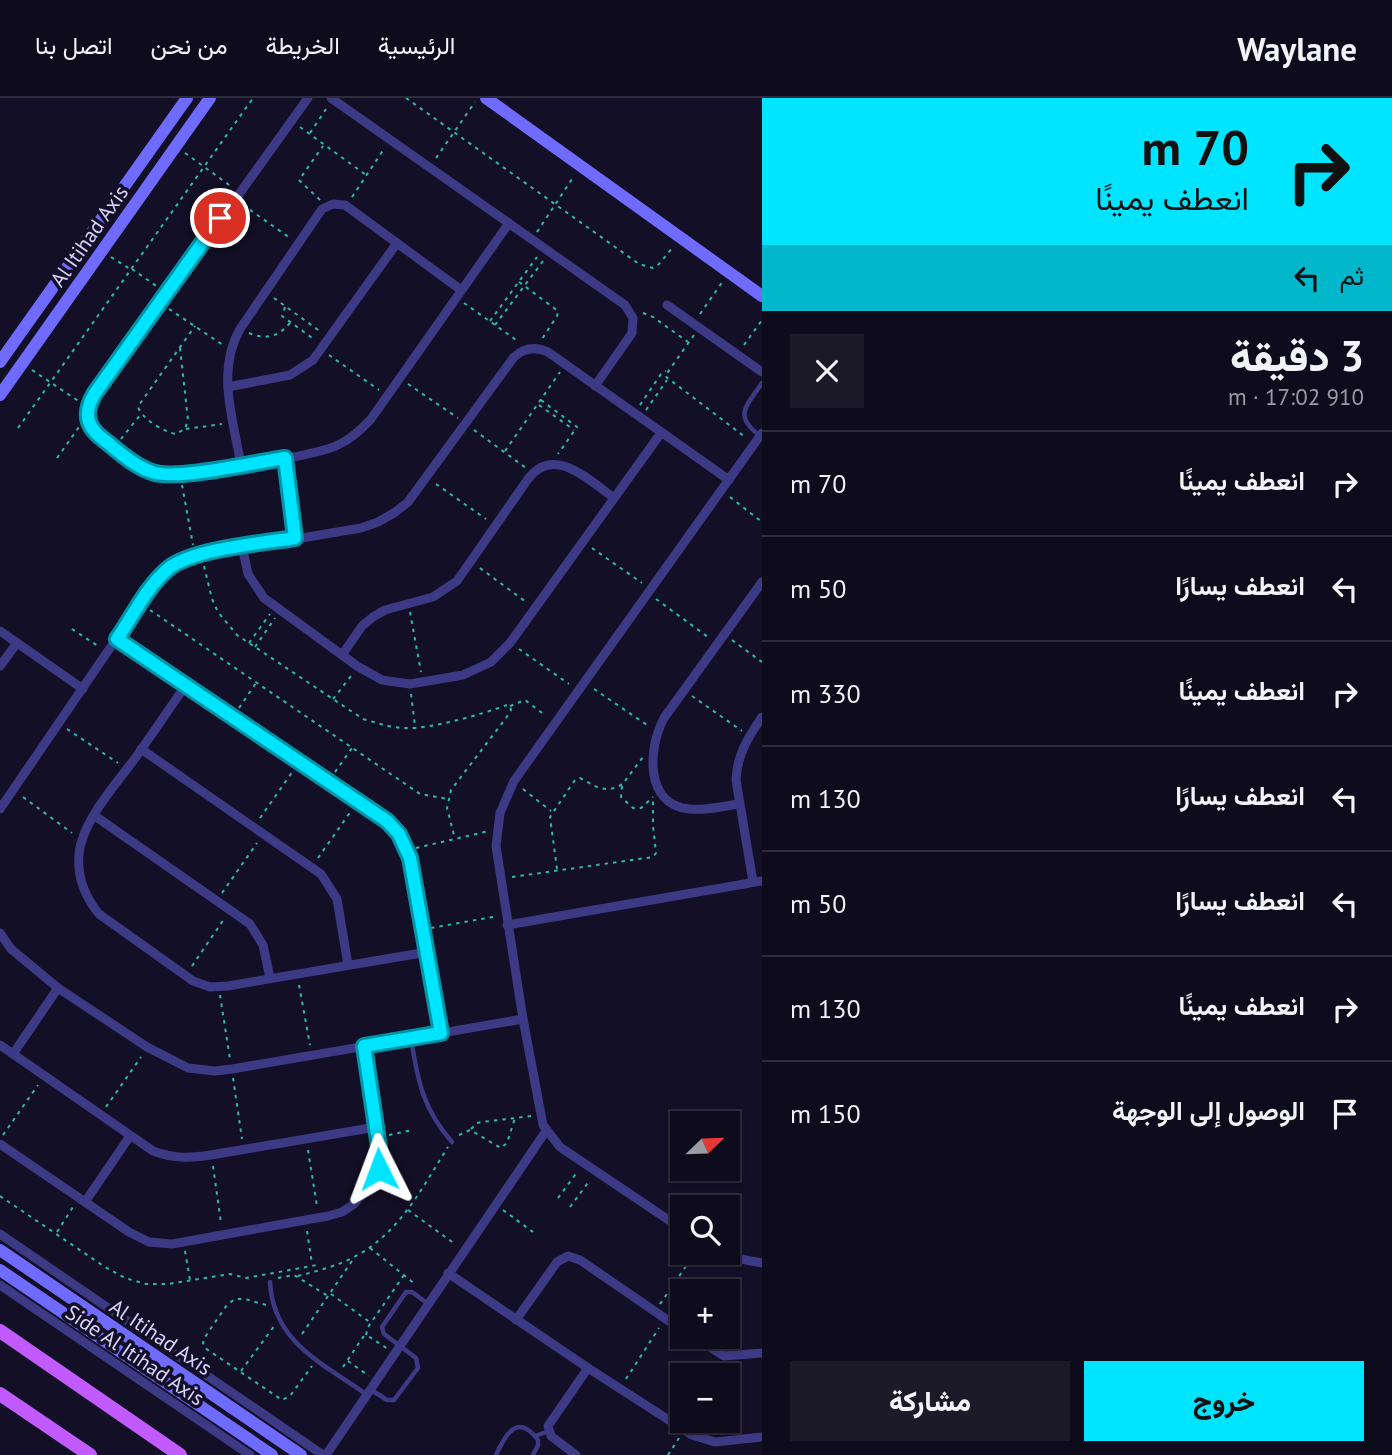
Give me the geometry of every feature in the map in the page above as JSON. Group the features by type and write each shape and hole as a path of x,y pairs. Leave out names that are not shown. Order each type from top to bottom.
{"main road":[{"path":"0,1331 180,1455"},
{"path":"0,1394 90,1455"}],"street":[{"name":"Al Itihad Axis","path":"0,362 187,98"},
{"name":"Al Itihad Axis","path":"0,395 210,98"},
{"path":"308,98 95,393 88,412 91,428 142,469 155,474 180,474 322,451 349,439 371,419 509,223"},
{"path":"332,98 630,311 633,318 632,333 595,386"},
{"path":"486,98 762,296"},
{"path":"241,465 226,374 229,349 322,209 333,204 345,205 459,294"},
{"path":"228,387 290,374 313,360 397,243"},
{"path":"667,304 762,372"},
{"path":"0,809 141,603 171,566 198,555 361,528 394,513 408,502 514,357 532,348 548,352 729,480"},
{"path":"242,547 243,561 251,580 264,598 357,666 382,680 410,684 478,670 491,662 510,643 661,433"},
{"path":"670,1221 560,1147 546,1131 540,1116 507,925 496,829 514,782 759,438"},
{"path":"285,458 295,538"},
{"path":"342,655 362,626 373,617 385,610 433,597 457,581 533,472 551,464 569,467 614,498"},
{"path":"739,804 687,809 667,799 659,790 652,766 654,742 657,732 684,691 762,582"},
{"path":"0,631 83,689"},
{"path":"117,639 393,827 407,850 441,1033"},
{"path":"0,666 17,643"},
{"path":"186,685 94,816 82,839 78,866 91,904 110,923 201,985 219,987 427,952"},
{"path":"507,925 758,882 736,792 736,768 749,736 762,717"},
{"path":"141,749 321,874 337,898 348,965"},
{"path":"94,816 250,924 264,945 270,978"},
{"path":"0,933 11,949 58,988 147,1048 174,1063 201,1071 232,1069 523,1019"},
{"path":"13,1054 58,988"},
{"path":"0,1045 130,1136 164,1155 186,1159 306,1139 377,1132"},
{"path":"0,1142 139,1238 160,1244 342,1212 365,1194 379,1169 380,1154 364,1046"},
{"path":"325,1455 546,1131"},
{"path":"82,1200 130,1136"},
{"name":"Side Al Itihad Axis","path":"0,1234 325,1455"},
{"name":"Al Itihad Axis","path":"0,1250 302,1455"},
{"path":"516,1320 558,1262 568,1256 580,1260 670,1321"},
{"path":"740,1259 762,1263"},
{"name":"Al Itihad Axis","path":"0,1270 143,1375 272,1455"},
{"path":"448,1273 670,1421"},
{"name":"Side Al Itihad Axis","path":"0,1285 143,1375 250,1455"},
{"path":"713,1349 724,1356 762,1353"},
{"path":"576,1455 555,1440 549,1431 550,1420 587,1368"},
{"path":"690,1433 703,1440 715,1442 762,1437"}],"lane":[{"path":"759,438 747,426 743,415 744,409 761,387"},
{"path":"411,1038 424,1101 441,1130 452,1142"},
{"path":"271,1282 278,1320 296,1344 338,1374 371,1388 387,1400 394,1400 418,1368 416,1357 397,1349 384,1334 383,1324 406,1292 412,1292 430,1301"},
{"path":"496,1455 514,1428 522,1427 535,1436 538,1445 533,1455"},
{"path":"535,1436 549,1431"}],"path":[{"path":"18,428 253,98"},
{"path":"309,134 332,98"},
{"path":"405,98 647,268 659,264 681,238"},
{"path":"430,167 478,98"},
{"path":"290,120 366,175"},
{"path":"345,205 391,140"},
{"path":"324,145 299,181 327,206"},
{"path":"175,147 204,167 298,244"},
{"path":"532,239 581,166"},
{"path":"490,321 529,268 547,250"},
{"path":"495,325 547,250"},
{"path":"102,251 166,293"},
{"path":"529,268 534,272"},
{"path":"729,273 688,343 665,376 667,380 759,438"},
{"path":"459,294 495,325 532,348 558,316 558,311 519,282"},
{"path":"265,292 303,319 326,345"},
{"path":"511,293 516,297"},
{"path":"160,302 229,349"},
{"path":"285,306 282,315 326,345 387,396"},
{"path":"630,311 653,317 688,343"},
{"path":"298,327 303,319"},
{"path":"737,355 762,320"},
{"path":"240,329 265,338 279,334 290,322"},
{"path":"195,326 138,410 171,434 185,429 234,422"},
{"path":"180,348 188,420 185,429"},
{"path":"23,363 88,412 57,458"},
{"path":"504,452 565,365"},
{"path":"637,416 660,374 667,371"},
{"path":"637,416 667,380"},
{"path":"541,399 576,425 575,431 551,464"},
{"path":"538,404 575,431"},
{"path":"114,448 141,414"},
{"path":"180,474 198,555 212,599 226,625 333,700 363,719 386,726 415,727 491,711 525,700 556,722"},
{"path":"427,477 495,525"},
{"path":"721,490 761,520"},
{"path":"583,542 718,643"},
{"path":"471,561 535,609"},
{"path":"141,603 420,794 448,799"},
{"path":"409,605 422,682"},
{"path":"249,643 277,609"},
{"path":"255,647 277,609"},
{"path":"72,629 108,653"},
{"path":"724,634 762,662"},
{"path":"510,643 657,732"},
{"path":"333,700 357,666"},
{"path":"233,717 257,682"},
{"path":"410,684 415,727"},
{"path":"684,691 749,736"},
{"path":"454,839 447,808 451,790 511,710 510,706"},
{"path":"60,723 127,769"},
{"path":"500,879 655,855 653,797 641,808 633,808 621,797 624,783 654,742"},
{"path":"328,782 353,747"},
{"path":"254,827 299,762"},
{"path":"558,870 550,822 552,812 577,779 605,790 624,783"},
{"path":"514,782 552,812"},
{"path":"13,790 82,839"},
{"path":"311,867 357,802"},
{"path":"407,850 496,829"},
{"path":"218,900 263,834"},
{"path":"185,975 231,909"},
{"path":"422,929 506,914"},
{"path":"297,974 312,1055"},
{"path":"101,1115 147,1048"},
{"path":"0,1142 44,1076"},
{"path":"271,1282 285,1275 298,1276 340,1264 370,1248 393,1228 408,1209 452,1142 477,1123 540,1116"},
{"path":"470,1130 501,1148 507,1143 515,1118"},
{"path":"377,1132 413,1130"},
{"path":"306,1139 319,1218"},
{"path":"211,1155 222,1234"},
{"path":"558,1198 584,1163"},
{"path":"570,1207 596,1171"},
{"path":"0,1196 105,1267 125,1278 146,1284 168,1284 230,1274 246,1278 317,1265"},
{"path":"56,1233 82,1200"},
{"path":"495,1205 533,1232"},
{"path":"408,1209 464,1250"},
{"path":"305,1220 313,1266"},
{"path":"183,1241 191,1280"},
{"path":"370,1248 404,1275 430,1301"},
{"path":"296,1344 355,1257"},
{"path":"655,1311 687,1265"},
{"path":"338,1374 366,1336 371,1323 404,1275"},
{"path":"298,1276 371,1323"},
{"path":"274,1308 245,1299 235,1299 227,1305 205,1337 205,1348 282,1400 290,1395 317,1359"},
{"path":"620,1389 666,1318"},
{"path":"240,1372 278,1320"},
{"path":"366,1336 397,1349"},
{"path":"347,1361 371,1388"},
{"path":"668,1455 682,1433"}],"route":[{"path":"220,218 95,393 89,403 88,422 96,433 114,448 142,469 155,474 180,474 285,458 295,538 201,555 171,566 153,585 117,639 387,821 404,842 410,858 441,1033 364,1046 380,1154 379,1169"}]}
